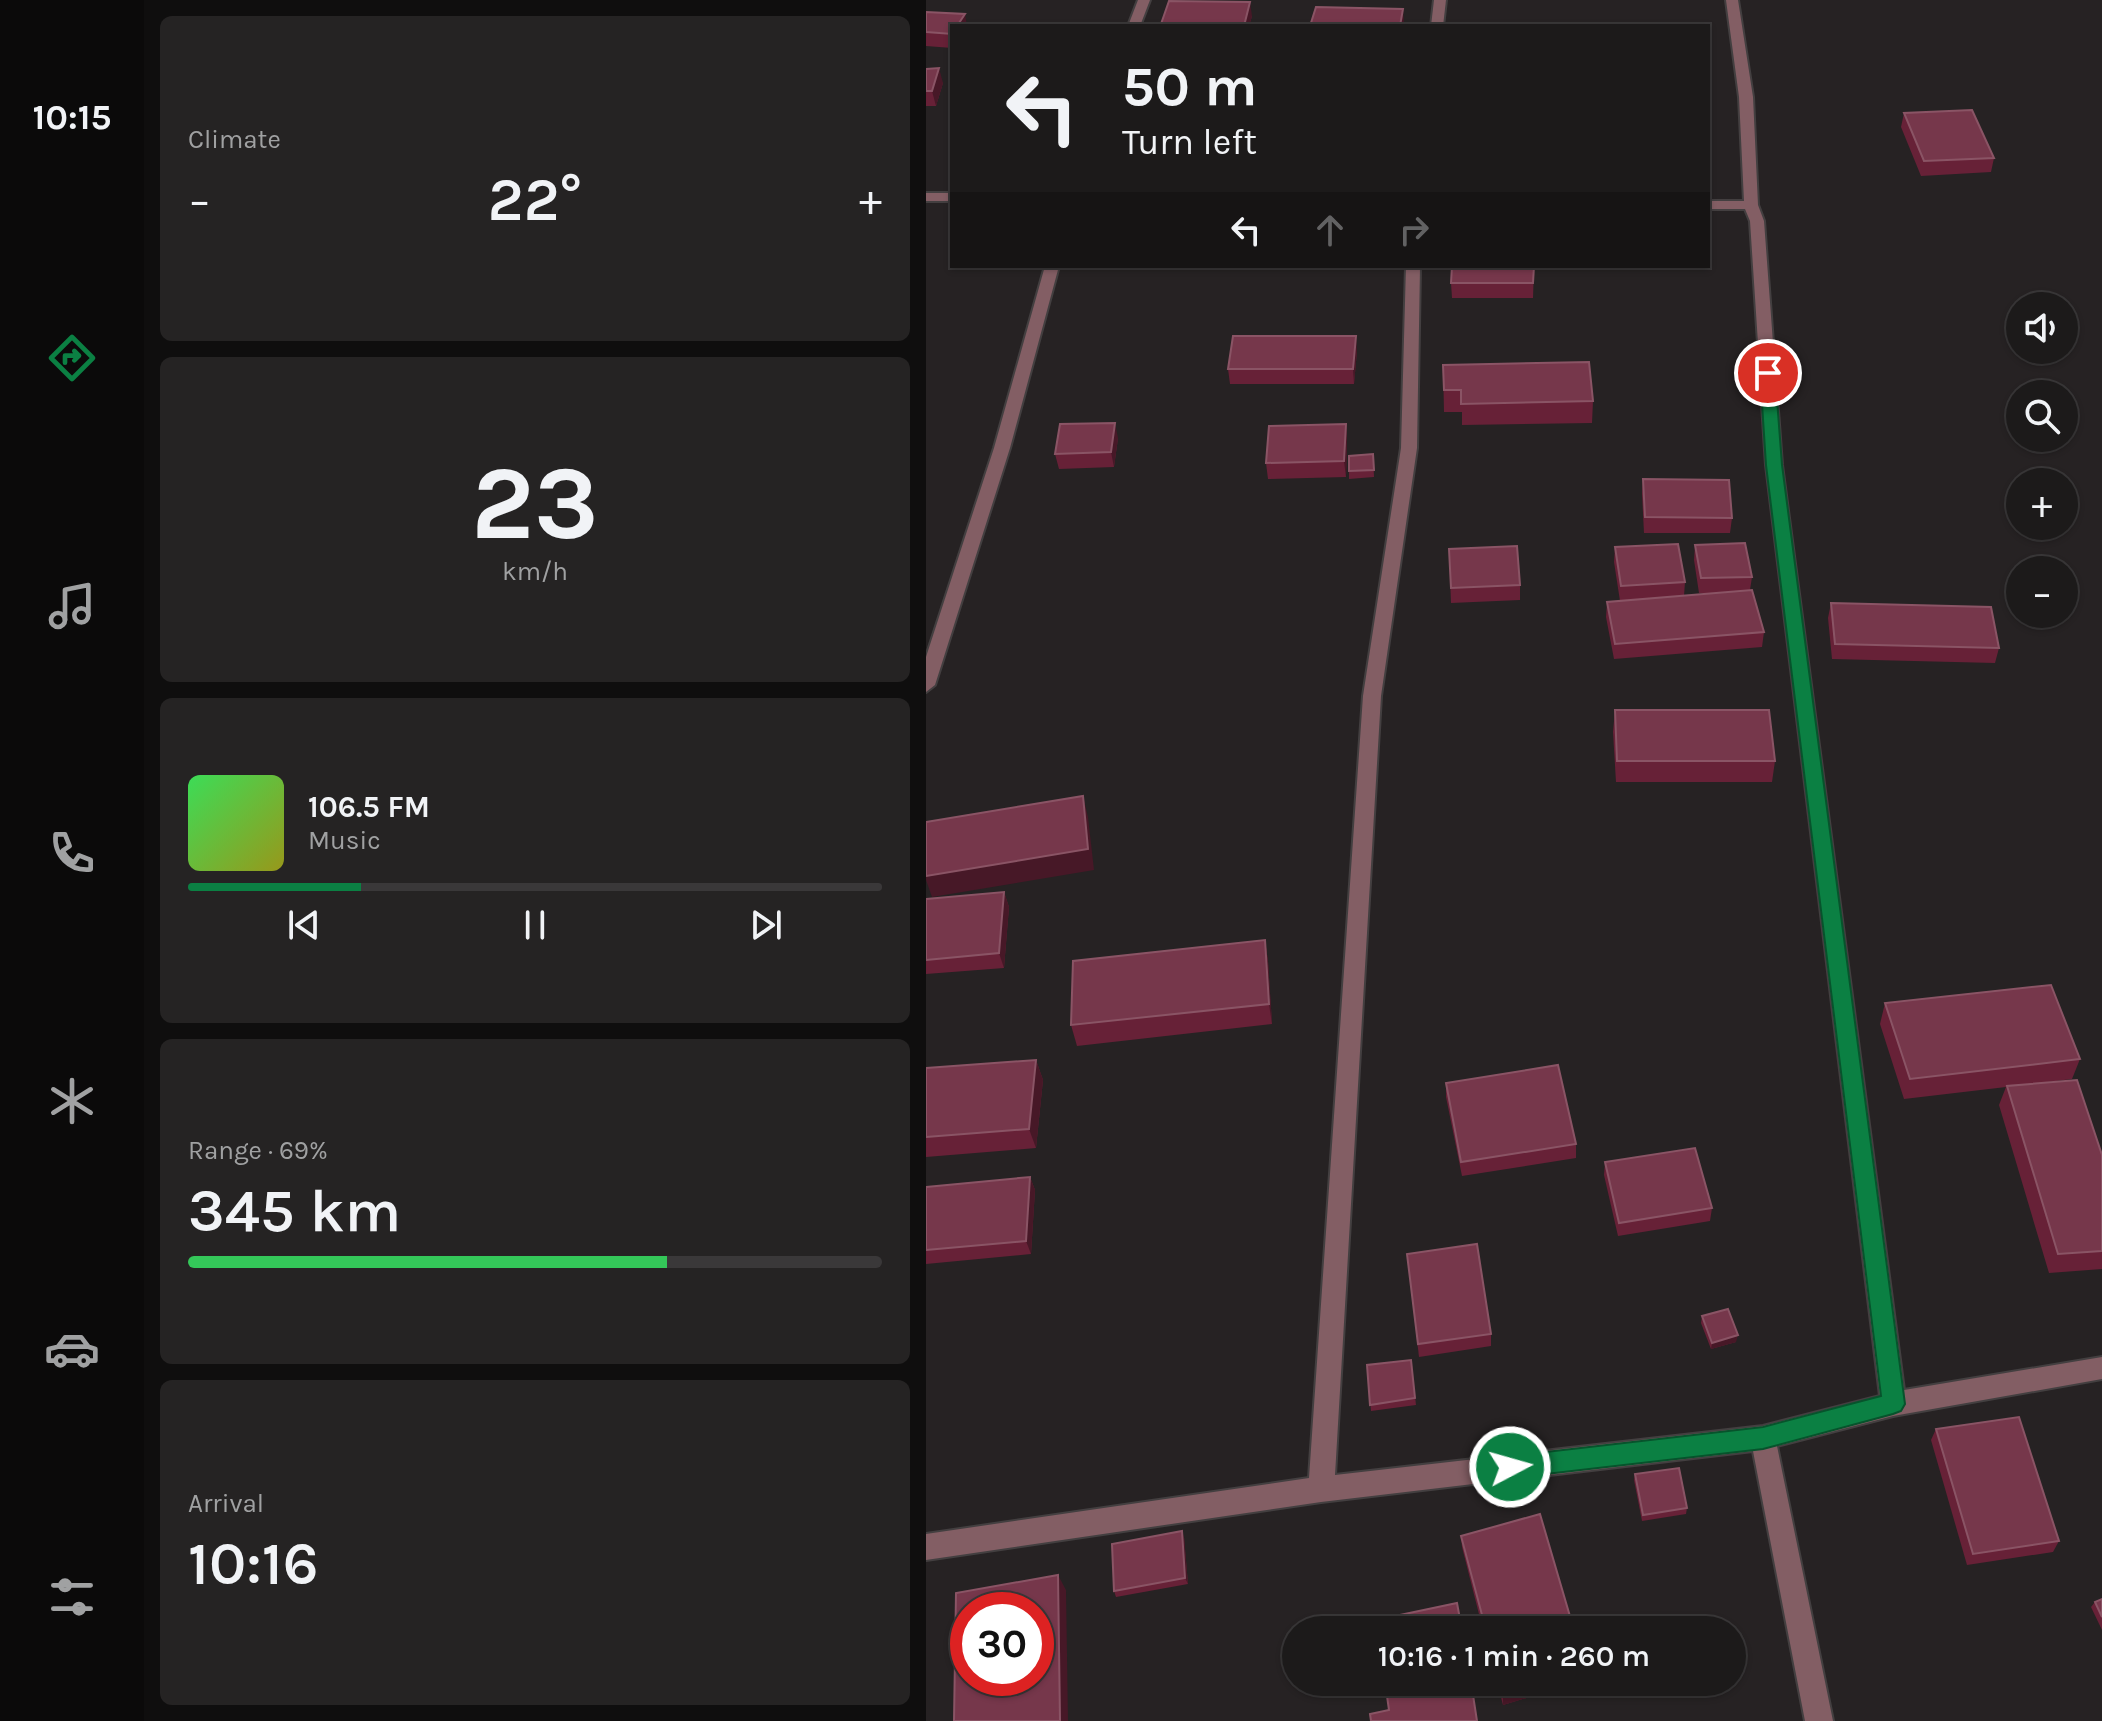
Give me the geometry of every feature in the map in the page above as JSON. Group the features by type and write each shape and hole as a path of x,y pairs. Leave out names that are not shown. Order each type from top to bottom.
{"street":[{"path":"1135,24 1144,0"},
{"path":"1437,24 1440,0"},
{"path":"1732,0 1746,97 1751,205 1757,221 1774,465 1893,1404"},
{"path":"926,197 950,197"},
{"path":"1710,205 1751,205"},
{"path":"926,685 1002,448 1051,268"},
{"path":"1321,1489 1372,696 1409,448 1413,268"},
{"path":"926,1547 1321,1489 1763,1438 1893,1404 2102,1368"},
{"path":"1763,1438 1819,1721"}],"building":[{"path":"1169,1 1250,2 1244,24 1161,24"},
{"path":"1316,7 1403,9 1400,24 1311,24"},
{"path":"926,12 965,14 958,24 950,24 950,34 926,32"},
{"path":"939,68 932,91 926,91 926,69"},
{"path":"1972,110 1994,158 1924,161 1904,113"},
{"path":"1452,268 1534,268 1533,283 1451,283"},
{"path":"1233,336 1356,336 1353,369 1228,369"},
{"path":"1589,362 1593,401 1461,404 1461,390 1444,390 1443,365"},
{"path":"1115,423 1111,452 1055,454 1060,424"},
{"path":"1346,424 1344,461 1266,463 1269,426"},
{"path":"1373,454 1374,470 1349,471 1349,456"},
{"path":"1643,479 1729,480 1732,518 1645,517"},
{"path":"1745,543 1752,577 1701,578 1695,545"},
{"path":"1678,544 1685,582 1621,586 1615,547"},
{"path":"1517,546 1520,585 1451,588 1449,549"},
{"path":"1752,590 1764,632 1615,644 1607,602"},
{"path":"1831,603 1991,607 1999,648 1835,644"},
{"path":"1615,710 1769,710 1775,761 1617,761"},
{"path":"1083,796 1088,849 926,876 926,822"},
{"path":"1004,892 999,953 926,960 926,899"},
{"path":"1265,940 1269,1004 1071,1025 1073,961"},
{"path":"2051,985 2080,1059 1910,1079 1885,1003"},
{"path":"1036,1060 1029,1129 926,1137 926,1068"},
{"path":"1558,1065 1576,1144 1461,1162 1446,1083"},
{"path":"2077,1080 2102,1155 2102,1251 2058,1254 2007,1086"},
{"path":"1695,1148 1712,1208 1619,1223 1605,1162"},
{"path":"1030,1177 1026,1241 926,1250 926,1187"},
{"path":"1477,1244 1491,1334 1418,1344 1407,1254"},
{"path":"1728,1309 1738,1335 1712,1343 1702,1316"},
{"path":"1411,1360 1415,1398 1370,1405 1367,1365"},
{"path":"2019,1417 2059,1541 1973,1554 1936,1429"},
{"path":"1679,1468 1687,1508 1643,1515 1635,1474"},
{"path":"1540,1514 1570,1616 1482,1616 1461,1536"},
{"path":"1182,1531 1185,1578 1114,1591 1112,1544"},
{"path":"1058,1575 1060,1721 954,1721 954,1696 1054,1696 1054,1592 962,1592"},
{"path":"2102,1599 2102,1617 2095,1602"},
{"path":"1457,1603 1459,1616 1395,1616"},
{"path":"1387,1696 1473,1696 1477,1721 1371,1721 1370,1714 1389,1710"}],"route":[{"path":"1510,1467 1763,1438 1893,1404 1774,465 1768,373"}]}
